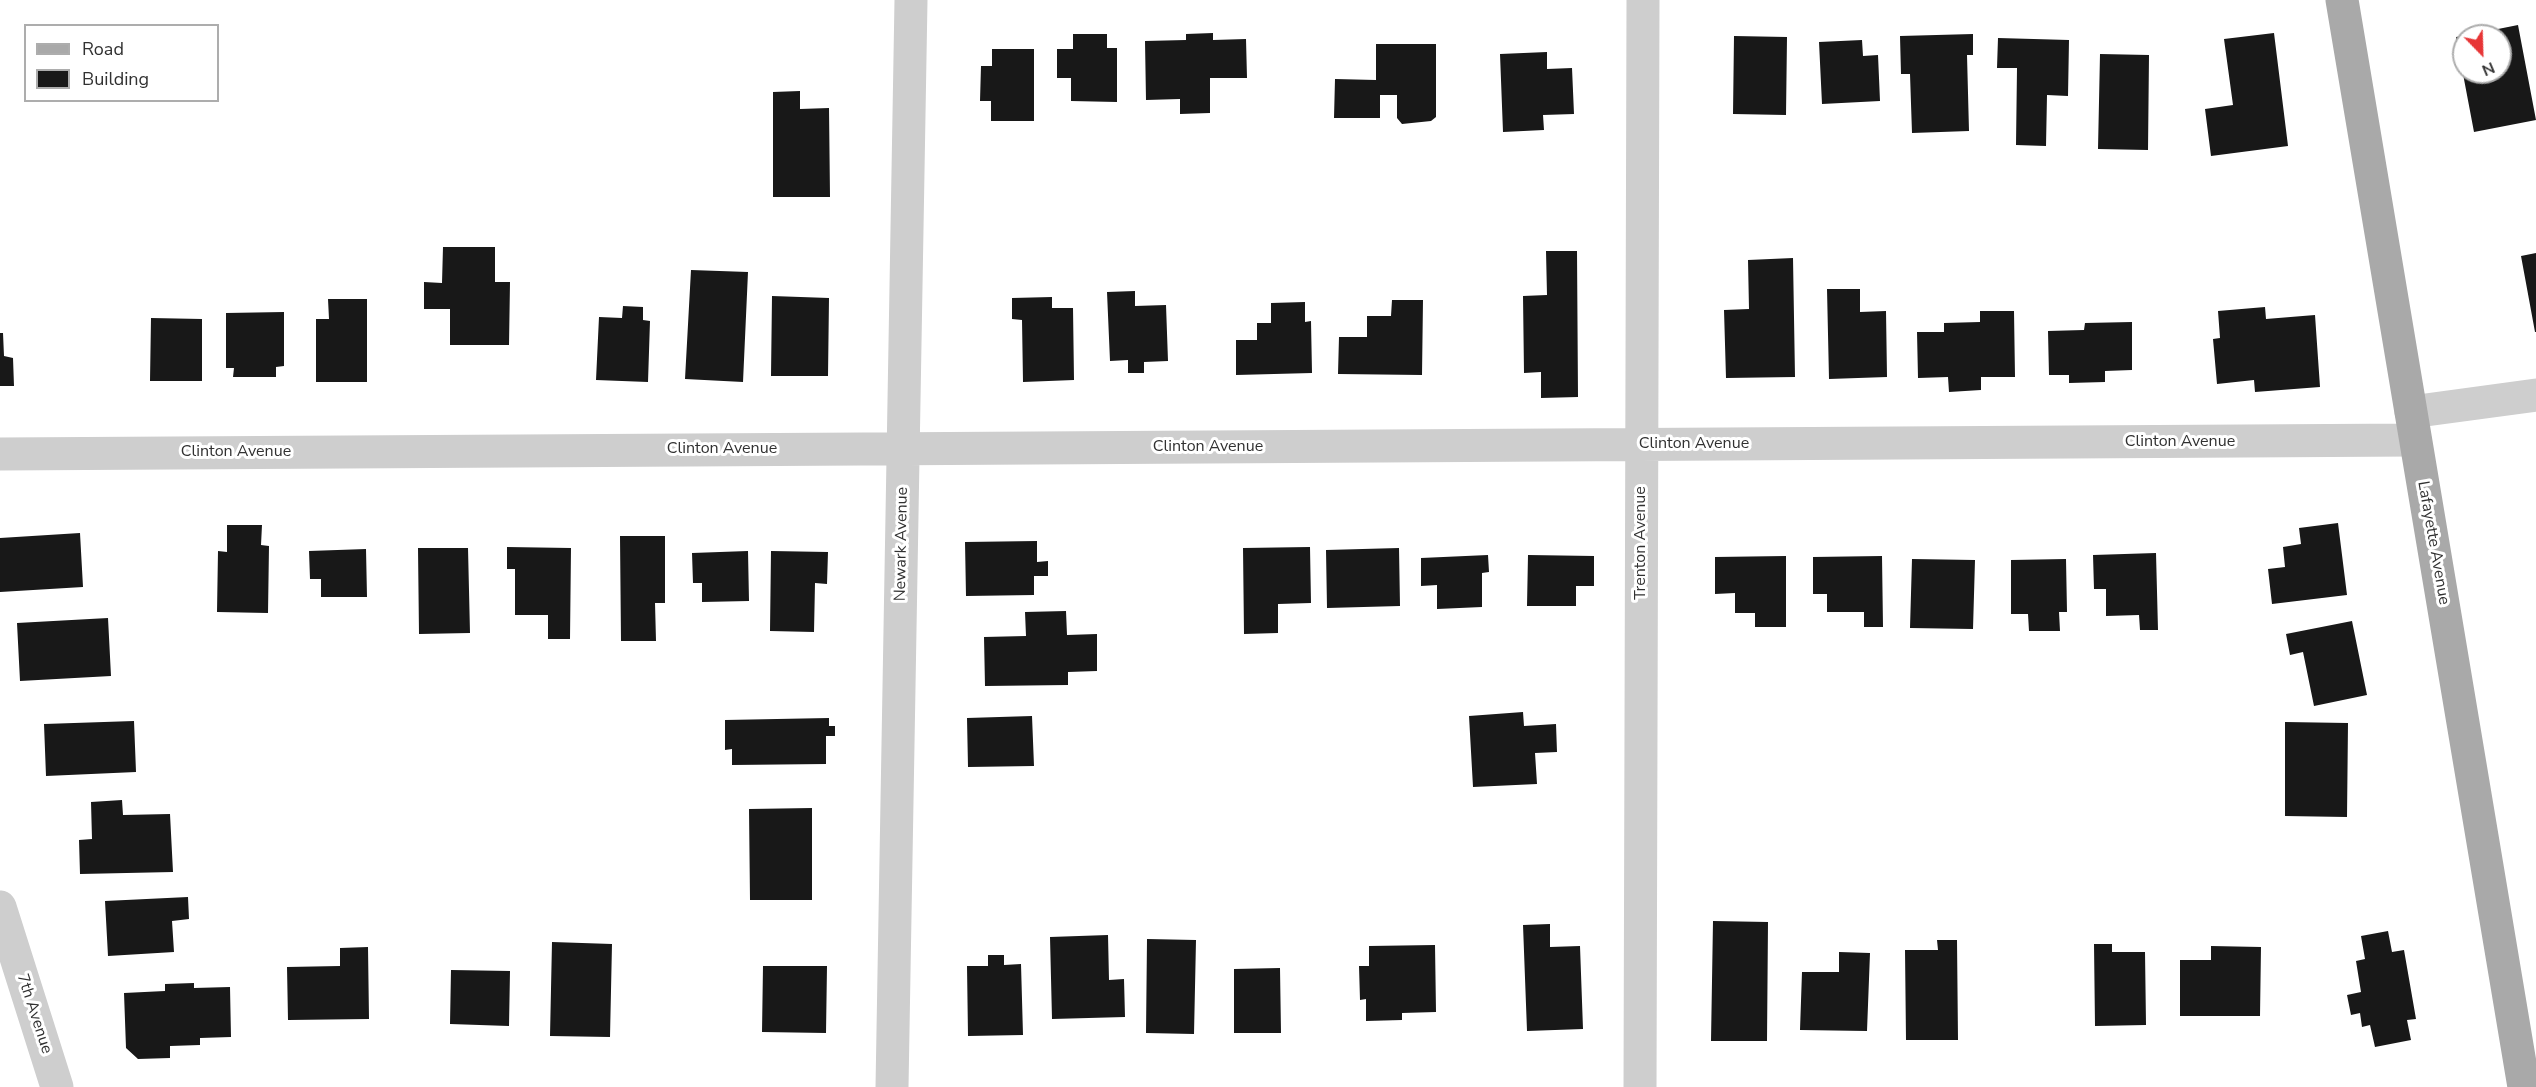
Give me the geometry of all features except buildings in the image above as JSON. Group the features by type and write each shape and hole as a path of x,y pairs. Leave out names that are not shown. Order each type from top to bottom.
{"main road":[{"name":"Lafayette Avenue","path":"2342,0 2524,1087"}],"street":[{"name":"Newark Avenue","path":"892,1087 911,0"},
{"name":"Trenton Avenue","path":"1640,1087 1643,0"},
{"name":"Clinton Avenue","path":"0,453 1642,444 2413,426 2536,395"},
{"name":"7th Avenue","path":"0,907 57,1087"}]}
